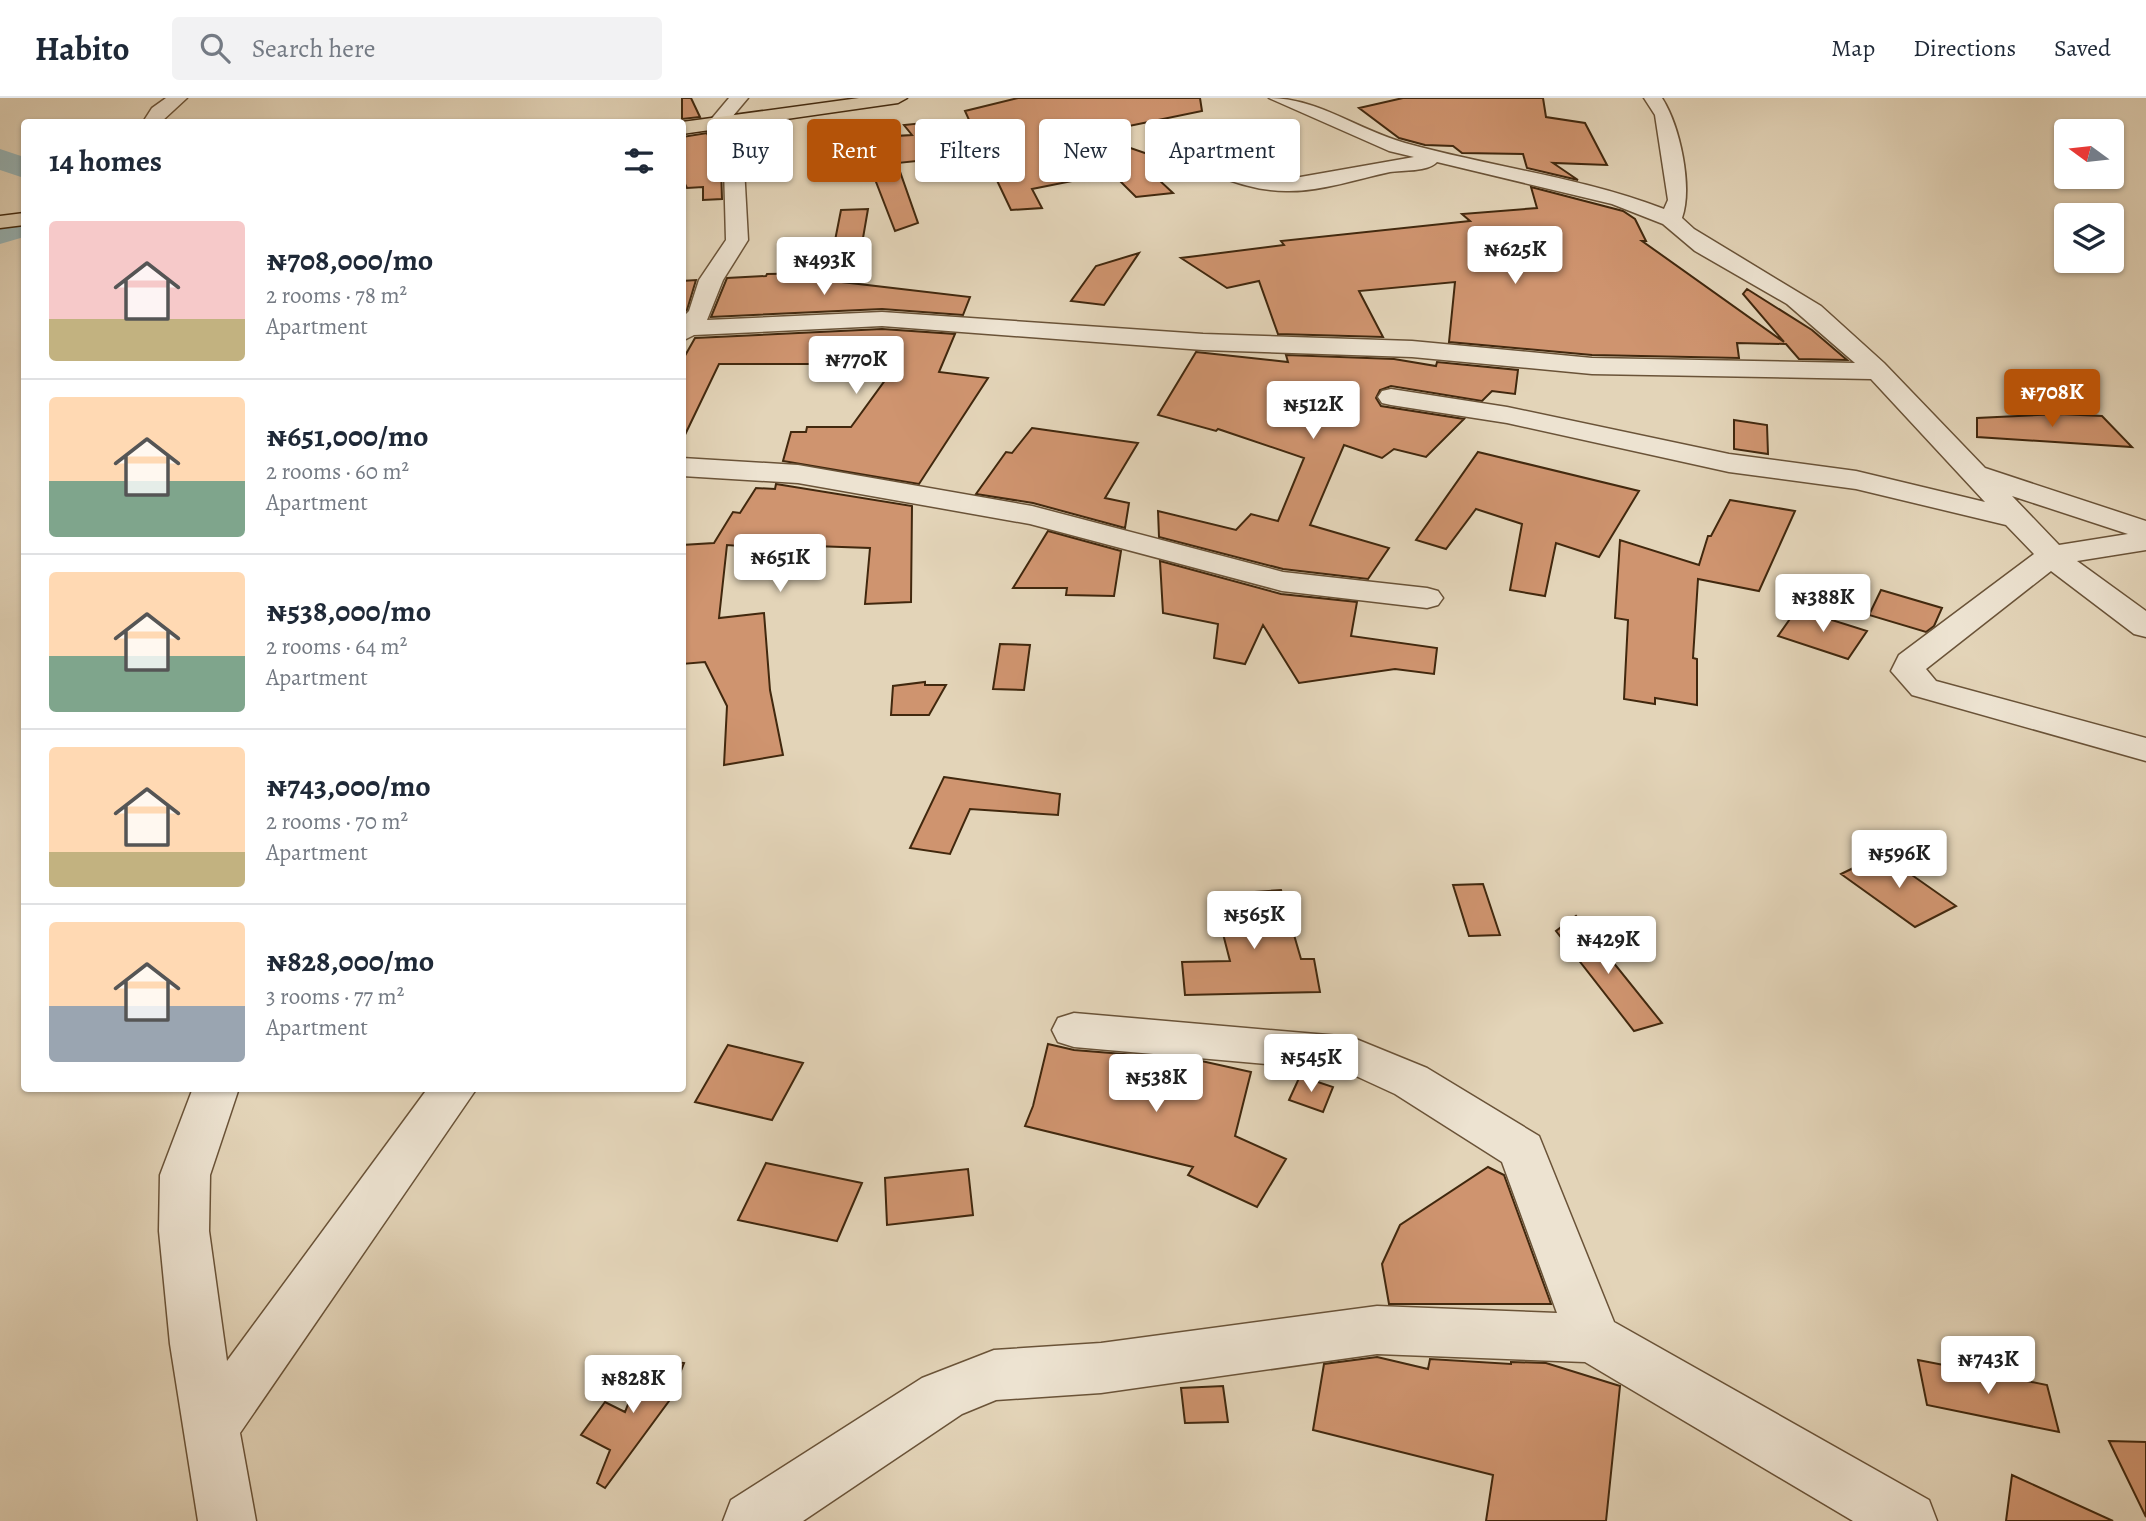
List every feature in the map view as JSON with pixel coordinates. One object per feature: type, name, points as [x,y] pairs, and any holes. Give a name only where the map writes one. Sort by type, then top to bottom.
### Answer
[{"type":"highway","points":[[747,119],[898,98]]},
{"type":"highway","points":[[686,127],[707,125]]},
{"type":"highway","points":[[0,222],[21,219]]},
{"type":"street","points":[[154,119],[178,98]]},
{"type":"street","points":[[721,119],[739,98]]},
{"type":"street","points":[[1278,98],[1396,147],[1619,199],[1671,219],[1684,233],[1710,251],[1783,290],[1812,311],[1875,371],[2052,555],[2146,627]]},
{"type":"street","points":[[1653,98],[1664,115],[1675,177],[1678,201],[1671,219]]},
{"type":"street","points":[[1270,182],[1280,185],[1300,184],[1399,164],[1457,162]]},
{"type":"street","points":[[686,330],[700,313],[711,280],[737,240],[735,182]]},
{"type":"street","points":[[686,331],[882,319],[1203,342],[1412,349],[1592,366],[1875,371]]},
{"type":"street","points":[[1391,397],[1507,415],[1729,463],[1856,480],[2018,519]]},
{"type":"street","points":[[686,467],[798,474],[1032,515],[1282,581],[1427,598]]},
{"type":"street","points":[[1975,473],[2092,515],[2146,530]]},
{"type":"street","points":[[2146,541],[2052,555],[1910,663],[1908,671],[1924,688],[2146,750]]},
{"type":"street","points":[[1074,1030],[1351,1054],[1412,1081],[1522,1150],[1593,1338]]},
{"type":"street","points":[[215,1092],[184,1175],[187,1256],[197,1344],[227,1521]]},
{"type":"street","points":[[211,1428],[451,1092]]},
{"type":"street","points":[[752,1521],[942,1396],[995,1375],[1101,1368],[1377,1331],[1593,1338],[1908,1521]]},
{"type":"building","points":[[682,98],[691,98],[700,117],[682,119]]},
{"type":"building","points":[[1018,98],[1200,98],[1202,111],[1163,119],[1145,119],[1145,123],[1131,126],[1131,119],[1039,119],[1039,182],[1067,182],[1032,189],[1042,208],[1011,210],[998,182],[1025,182],[1025,119],[969,119],[965,111]]},
{"type":"building","points":[[1403,98],[1543,98],[1546,117],[1585,123],[1607,165],[1553,163],[1578,180],[1527,168],[1523,154],[1462,153],[1453,146],[1425,145],[1399,138],[1359,108]]},
{"type":"building","points":[[915,124],[915,161],[901,163],[901,136],[912,135],[904,125]]},
{"type":"building","points":[[707,133],[707,182],[721,182],[722,199],[703,200],[703,187],[686,186],[686,136]]},
{"type":"building","points":[[1131,148],[1145,153],[1145,182],[1161,182],[1173,193],[1136,197],[1121,182],[1131,182]]},
{"type":"building","points":[[901,174],[918,223],[895,231],[876,182],[901,182]]},
{"type":"building","points":[[1531,187],[1623,211],[1635,219],[1646,241],[1642,241],[1784,342],[1743,294],[1747,289],[1812,330],[1847,360],[1799,359],[1786,344],[1737,343],[1739,358],[1592,355],[1449,342],[1455,282],[1359,291],[1383,337],[1278,334],[1259,281],[1227,288],[1181,258],[1284,245],[1281,241],[1470,221],[1462,214],[1537,208]]},
{"type":"building","points":[[868,209],[858,267],[829,271],[841,210]]},
{"type":"building","points":[[1139,253],[1104,305],[1071,301],[1096,266]]},
{"type":"building","points":[[825,273],[825,280],[970,297],[963,315],[882,309],[711,317],[727,278]]},
{"type":"building","points":[[696,280],[686,311],[686,281]]},
{"type":"building","points":[[882,329],[955,334],[939,372],[988,378],[919,484],[783,461],[791,432],[806,432],[807,427],[851,427],[891,372],[834,368],[837,364],[719,364],[686,433],[686,354],[695,338]]},
{"type":"building","points":[[1196,352],[1288,362],[1286,355],[1394,359],[1436,366],[1437,362],[1518,370],[1515,394],[1492,391],[1482,401],[1391,386],[1380,390],[1376,398],[1381,406],[1464,419],[1426,457],[1394,449],[1382,458],[1344,445],[1310,525],[1389,548],[1368,579],[1283,569],[1159,537],[1158,511],[1236,530],[1251,514],[1278,521],[1304,458],[1218,429],[1216,431],[1158,415]]},
{"type":"building","points":[[2059,414],[2102,416],[2132,447],[1977,437],[1977,418]]},
{"type":"building","points":[[1734,420],[1767,425],[1768,454],[1734,449]]},
{"type":"building","points":[[1032,428],[1138,443],[1105,498],[1129,503],[1125,528],[1033,503],[976,494],[1006,452],[1012,453]]},
{"type":"building","points":[[1478,452],[1639,491],[1599,557],[1556,543],[1545,596],[1510,590],[1522,524],[1476,509],[1446,549],[1416,540]]},
{"type":"building","points":[[776,484],[912,506],[911,602],[865,604],[870,548],[785,545],[783,549],[727,545],[719,618],[764,613],[770,690],[783,755],[724,765],[727,706],[705,662],[686,664],[686,545],[714,543],[733,512],[740,513],[756,488],[775,489]]},
{"type":"building","points":[[1730,500],[1795,511],[1759,591],[1698,579],[1693,658],[1697,659],[1697,705],[1655,698],[1655,704],[1624,699],[1628,620],[1615,618],[1620,540],[1699,565],[1708,536],[1711,536]]},
{"type":"building","points":[[1048,531],[1121,551],[1114,596],[1066,595],[1067,588],[1013,588]]},
{"type":"building","points":[[1160,561],[1281,594],[1357,602],[1351,636],[1437,648],[1434,674],[1395,669],[1299,683],[1263,625],[1245,664],[1214,658],[1218,624],[1163,613]]},
{"type":"building","points":[[1881,590],[1942,608],[1934,626],[1926,632],[1869,615]]},
{"type":"building","points":[[1797,609],[1867,631],[1848,659],[1778,636]]},
{"type":"building","points":[[1000,644],[1030,645],[1024,690],[993,689]]},
{"type":"building","points":[[925,682],[925,685],[946,685],[929,715],[891,715],[893,686]]},
{"type":"building","points":[[944,777],[1060,794],[1058,815],[970,809],[950,854],[910,848]]},
{"type":"building","points":[[1882,854],[1956,906],[1915,927],[1841,874]]},
{"type":"building","points":[[1483,884],[1500,935],[1469,936],[1453,885]]},
{"type":"building","points":[[1281,890],[1301,959],[1314,959],[1320,992],[1185,995],[1182,962],[1230,961],[1213,895]]},
{"type":"building","points":[[1576,916],[1662,1023],[1634,1031],[1556,931]]},
{"type":"building","points":[[1048,1044],[1074,1050],[1197,1060],[1251,1072],[1235,1136],[1286,1159],[1257,1207],[1188,1175],[1193,1167],[1025,1126],[1033,1106]]},
{"type":"building","points":[[728,1045],[803,1063],[772,1120],[695,1102]]},
{"type":"building","points":[[1300,1076],[1333,1087],[1323,1112],[1289,1100]]},
{"type":"building","points":[[766,1163],[862,1183],[837,1241],[738,1220]]},
{"type":"building","points":[[1488,1167],[1504,1175],[1551,1304],[1389,1304],[1382,1264],[1400,1225]]},
{"type":"building","points":[[968,1169],[973,1215],[887,1225],[885,1178]]},
{"type":"building","points":[[1377,1357],[1428,1369],[1430,1359],[1511,1364],[1546,1363],[1620,1386],[1606,1521],[1486,1521],[1493,1475],[1313,1430],[1324,1364]]},
{"type":"building","points":[[646,1358],[684,1363],[669,1401],[605,1488],[597,1483],[610,1450],[581,1435],[605,1402],[625,1412]]},
{"type":"building","points":[[1918,1360],[2047,1385],[2059,1432],[1927,1405]]},
{"type":"building","points":[[1223,1386],[1228,1422],[1185,1423],[1181,1388]]},
{"type":"building","points":[[2109,1441],[2146,1442],[2146,1517]]},
{"type":"building","points":[[2012,1475],[2113,1521],[2006,1521]]},
{"type":"waterway","points":[[0,159],[21,167]]},
{"type":"waterway","points":[[0,233],[21,227]]}]
